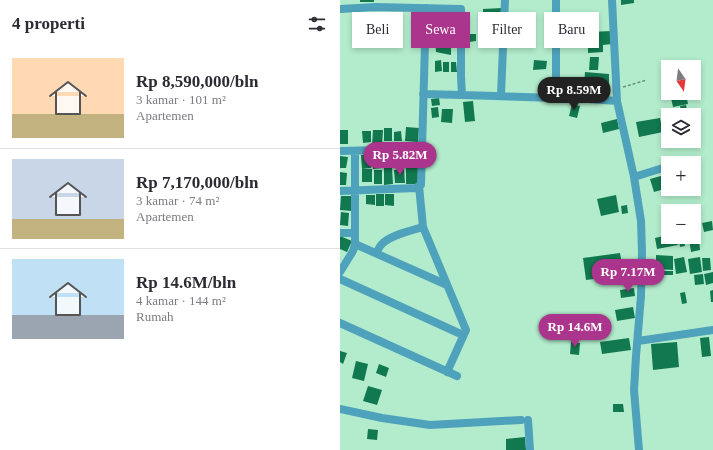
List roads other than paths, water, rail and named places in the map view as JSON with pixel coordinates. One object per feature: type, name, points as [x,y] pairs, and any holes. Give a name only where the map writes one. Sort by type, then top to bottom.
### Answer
[{"type":"street","points":[[462,0],[462,94]]},
{"type":"street","points":[[501,95],[505,0]]},
{"type":"street","points":[[556,0],[556,98]]},
{"type":"street","points":[[612,0],[617,101],[634,177],[641,221],[641,296],[634,390],[638,450]]},
{"type":"street","points":[[340,9],[375,4],[414,4],[426,8],[461,9]]},
{"type":"street","points":[[426,8],[420,186],[423,227],[466,330],[447,372]]},
{"type":"street","points":[[423,94],[501,95],[617,101]]},
{"type":"street","points":[[340,151],[421,148]]},
{"type":"street","points":[[340,272],[353,251],[355,244],[355,151]]},
{"type":"street","points":[[634,177],[661,169]]},
{"type":"street","points":[[340,191],[416,188],[420,186]]},
{"type":"street","points":[[376,253],[382,244],[388,240],[405,232],[423,227]]},
{"type":"street","points":[[340,233],[355,233]]},
{"type":"street","points":[[355,244],[447,285]]},
{"type":"street","points":[[340,279],[463,335]]},
{"type":"street","points":[[340,323],[457,376]]},
{"type":"street","points":[[638,341],[713,330]]},
{"type":"street","points":[[340,409],[382,418],[430,425],[524,420],[530,450]]}]
